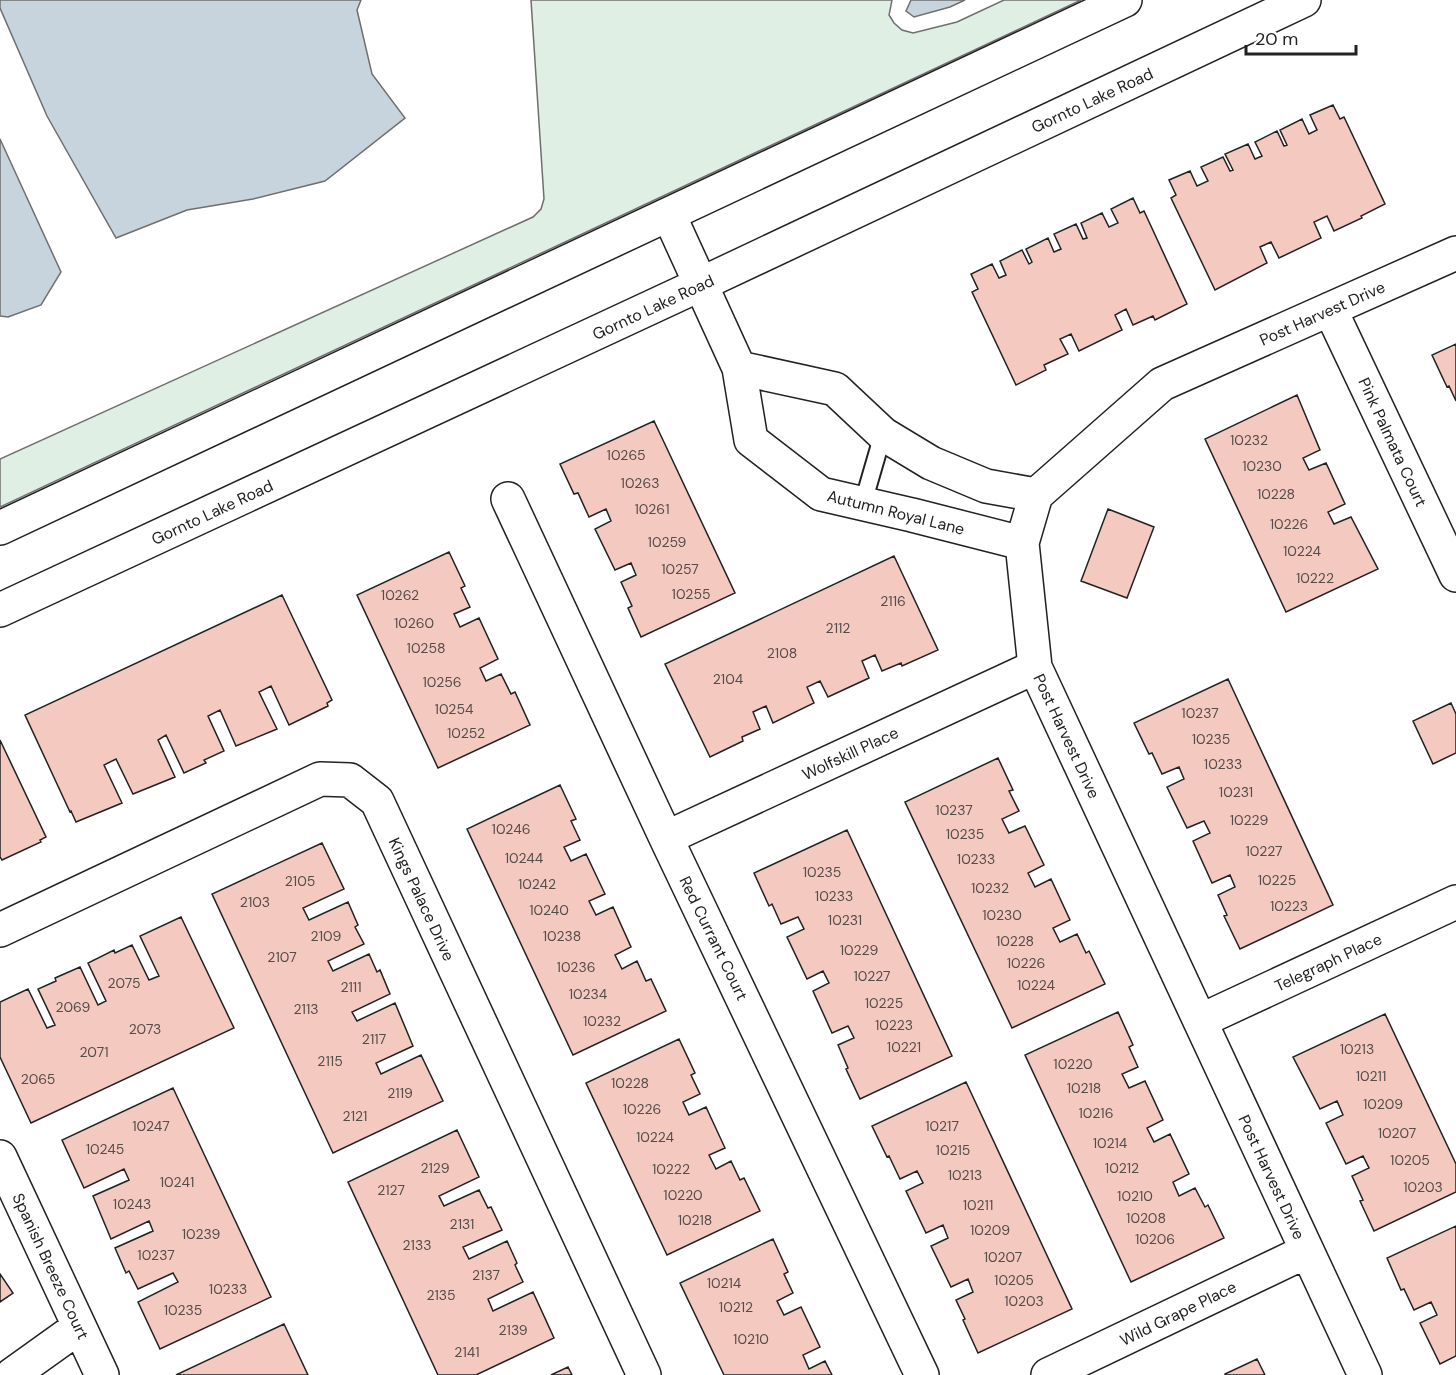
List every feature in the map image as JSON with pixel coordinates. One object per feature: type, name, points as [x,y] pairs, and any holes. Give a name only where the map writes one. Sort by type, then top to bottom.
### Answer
[{"type":"street","points":[[0,528],[1125,0]]},
{"type":"street","name":"Gornto Lake Road","points":[[0,610],[1304,0]]},
{"type":"street","name":"Autumn Royal Lane","points":[[669,214],[739,368],[751,440],[821,494],[1022,543]]},
{"type":"street","name":"Post Harvest Drive","points":[[1365,1375],[1035,667],[1022,543],[1036,495],[1162,384],[1456,253]]},
{"type":"street","name":"Pink Palmata Court","points":[[1330,309],[1456,574]]},
{"type":"street","points":[[739,368],[835,389],[883,434],[931,463],[986,486],[1036,495]]},
{"type":"street","name":"Red Currant Court","points":[[508,499],[666,838],[922,1375]]},
{"type":"street","name":"Wolfskill Place","points":[[666,838],[1035,667]]},
{"type":"street","name":"Kings Palace Drive","points":[[0,930],[320,779],[350,780],[377,801],[644,1375]]},
{"type":"street","name":"Telegraph Place","points":[[1200,1021],[1456,902]]},
{"type":"street","name":"Spanish Breeze Court","points":[[0,1157],[102,1375]]},
{"type":"street","name":"Wild Grape Place","points":[[1048,1375],[1307,1251]]},
{"type":"street","points":[[12,1375],[79,1327]]},
{"type":"lane","points":[[862,503],[883,434]]},
{"type":"green space","points":[[531,0],[892,0],[889,15],[894,23],[902,30],[913,33],[957,22],[1004,0],[1081,0],[0,507],[0,459],[533,217],[541,209],[544,199]]},
{"type":"shaded area","points":[[0,0],[361,0],[357,10],[372,74],[405,118],[325,181],[253,199],[187,210],[116,238],[47,116],[0,8]]},
{"type":"shaded area","points":[[911,0],[965,0],[950,7],[914,17],[906,11]]},
{"type":"shaded area","points":[[0,139],[61,272],[41,305],[8,317],[0,316]]},
{"type":"building","points":[[1333,105],[1340,119],[1344,117],[1385,204],[1334,231],[1327,216],[1314,222],[1321,238],[1279,258],[1271,242],[1260,247],[1267,263],[1215,290],[1171,198],[1176,195],[1169,180],[1190,171],[1197,186],[1208,181],[1201,167],[1223,157],[1230,171],[1233,170],[1225,154],[1248,144],[1255,159],[1262,156],[1255,142],[1277,131],[1284,146],[1287,145],[1280,130],[1302,119],[1309,134],[1317,130],[1310,115]]},
{"type":"building","points":[[1133,198],[1140,213],[1144,211],[1187,304],[1155,320],[1153,316],[1133,325],[1126,309],[1115,315],[1122,330],[1079,351],[1071,334],[1060,339],[1068,354],[1044,365],[1046,370],[1016,385],[972,292],[978,289],[971,274],[992,264],[999,278],[1006,275],[1000,261],[1022,250],[1029,264],[1032,262],[1026,249],[1048,238],[1054,252],[1061,249],[1054,234],[1076,224],[1083,239],[1087,238],[1081,223],[1102,213],[1109,227],[1118,223],[1111,209]]},
{"type":"building","points":[[1456,344],[1456,401],[1432,355]]},
{"type":"building","points":[[1297,395],[1320,450],[1303,458],[1309,470],[1326,463],[1345,504],[1328,512],[1334,524],[1351,517],[1378,569],[1286,612],[1205,439]]},
{"type":"building","points":[[654,421],[735,593],[641,637],[628,608],[632,606],[621,582],[636,575],[631,563],[615,570],[595,529],[611,521],[606,509],[589,517],[578,493],[574,494],[560,464]]},
{"type":"building","points":[[1108,509],[1154,527],[1127,598],[1081,581]]},
{"type":"building","points":[[449,552],[465,586],[461,588],[470,607],[454,614],[460,627],[479,618],[498,659],[480,668],[486,681],[501,674],[511,694],[515,692],[530,725],[438,768],[357,595]]},
{"type":"building","points":[[894,556],[938,650],[902,666],[901,663],[882,671],[875,655],[862,661],[869,678],[828,697],[820,681],[807,687],[814,703],[773,723],[766,706],[753,712],[760,729],[742,737],[743,741],[710,757],[665,664]]},
{"type":"building","points":[[282,595],[332,700],[327,703],[328,706],[289,725],[271,686],[259,692],[277,729],[236,746],[220,710],[208,716],[224,751],[204,760],[206,763],[184,773],[166,735],[158,740],[175,777],[133,794],[116,759],[104,765],[122,803],[76,822],[25,715]]},
{"type":"building","points":[[1228,679],[1333,905],[1240,949],[1224,916],[1227,915],[1218,895],[1235,887],[1230,875],[1212,883],[1193,841],[1210,833],[1204,821],[1187,828],[1167,787],[1184,779],[1179,767],[1162,774],[1134,723]]},
{"type":"building","points":[[1451,703],[1456,714],[1456,753],[1433,764],[1413,721]]},
{"type":"building","points":[[0,740],[46,837],[40,840],[41,842],[2,860],[0,857]]},
{"type":"building","points":[[998,758],[1013,790],[1009,791],[1019,811],[1002,819],[1009,833],[1025,826],[1044,865],[1028,873],[1035,887],[1051,879],[1070,920],[1053,928],[1060,942],[1077,934],[1086,953],[1089,951],[1105,984],[1012,1028],[905,802]]},
{"type":"building","points":[[560,785],[576,819],[571,821],[580,840],[564,847],[571,861],[586,854],[605,894],[589,901],[596,915],[613,907],[631,947],[615,955],[622,969],[637,961],[646,981],[651,979],[666,1011],[573,1055],[467,829]]},
{"type":"building","points":[[847,830],[952,1056],[860,1099],[838,1045],[854,1038],[848,1026],[832,1033],[813,991],[829,983],[823,971],[807,979],[787,937],[804,929],[798,917],[781,924],[772,904],[769,906],[754,873]]},
{"type":"building","points":[[322,843],[344,889],[303,908],[309,920],[348,902],[358,925],[355,927],[364,944],[328,961],[333,971],[369,954],[377,972],[380,970],[390,994],[352,1012],[357,1021],[395,1003],[413,1046],[376,1063],[381,1074],[421,1055],[443,1101],[333,1153],[212,894]]},
{"type":"building","points":[[181,917],[234,1028],[31,1123],[0,1057],[0,1002],[28,989],[47,1028],[55,1025],[38,989],[56,981],[55,978],[80,967],[98,1005],[106,1001],[88,963],[114,950],[115,953],[132,945],[149,980],[159,976],[140,936]]},
{"type":"building","points":[[1118,1012],[1133,1045],[1129,1047],[1138,1067],[1122,1074],[1129,1088],[1145,1081],[1163,1120],[1147,1128],[1154,1142],[1170,1134],[1189,1174],[1173,1182],[1179,1196],[1195,1188],[1205,1207],[1208,1205],[1224,1238],[1131,1282],[1025,1055]]},
{"type":"building","points":[[1385,1014],[1456,1164],[1456,1192],[1374,1231],[1360,1201],[1363,1200],[1352,1176],[1369,1168],[1363,1156],[1346,1164],[1326,1123],[1343,1115],[1337,1101],[1320,1109],[1293,1057]]},
{"type":"building","points":[[679,1039],[695,1073],[691,1075],[700,1094],[683,1102],[689,1115],[706,1107],[725,1148],[709,1155],[716,1169],[731,1161],[740,1180],[744,1178],[760,1211],[667,1255],[586,1083]]},
{"type":"building","points":[[966,1082],[1072,1309],[978,1353],[956,1300],[973,1292],[968,1279],[951,1287],[931,1246],[948,1238],[943,1225],[926,1233],[906,1191],[923,1183],[917,1171],[900,1179],[872,1126]]},
{"type":"building","points":[[173,1088],[271,1297],[160,1349],[138,1302],[178,1282],[173,1273],[138,1289],[129,1271],[126,1273],[115,1248],[153,1231],[149,1221],[111,1239],[93,1196],[129,1180],[124,1169],[84,1188],[62,1140]]},
{"type":"building","points":[[457,1130],[479,1177],[439,1196],[444,1206],[479,1190],[488,1208],[491,1207],[502,1230],[463,1247],[469,1259],[507,1241],[523,1282],[488,1299],[493,1311],[533,1292],[554,1338],[476,1375],[438,1375],[348,1182]]},
{"type":"building","points":[[1456,1226],[1456,1356],[1440,1364],[1420,1323],[1437,1315],[1431,1302],[1414,1310],[1404,1289],[1401,1290],[1387,1258]]},
{"type":"building","points":[[773,1239],[788,1272],[784,1274],[793,1293],[777,1301],[784,1315],[801,1307],[820,1347],[803,1355],[809,1369],[825,1361],[832,1375],[724,1375],[680,1283]]},
{"type":"building","points":[[0,1274],[13,1293],[0,1302]]},
{"type":"building","points":[[284,1324],[308,1375],[176,1375]]},
{"type":"building","points":[[1257,1359],[1265,1375],[1225,1375],[1225,1374]]},
{"type":"building","points":[[568,1367],[572,1375],[551,1375]]}]
